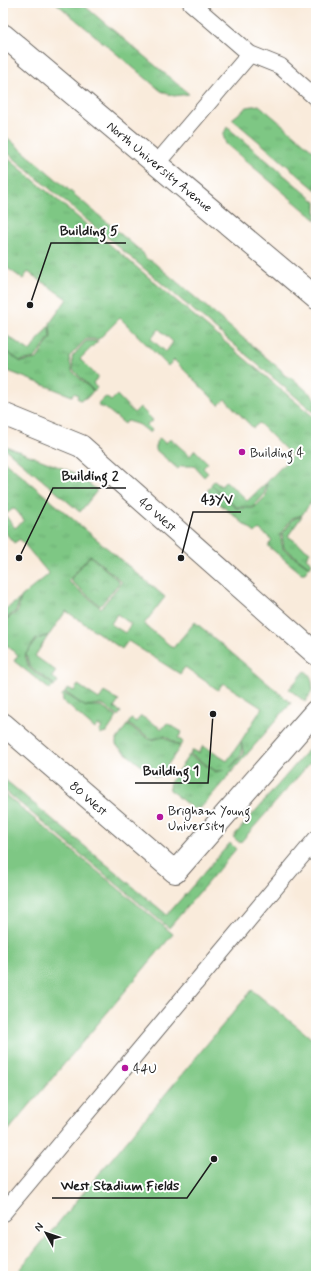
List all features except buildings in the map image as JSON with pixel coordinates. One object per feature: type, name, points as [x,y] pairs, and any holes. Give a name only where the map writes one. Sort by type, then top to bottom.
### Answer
[{"type":"main road","name":"North University Avenue","points":[[3,35],[316,298]]},
{"type":"main road","name":"40 West","points":[[3,414],[81,446],[316,654]]},
{"type":"main road","name":"80 West","points":[[3,724],[175,872],[316,711]]},
{"type":"lane","points":[[191,3],[250,54],[280,66],[316,98]]},
{"type":"lane","points":[[157,163],[250,54]]},
{"type":"lane","points":[[3,1213],[316,839]]},
{"type":"green space","points":[[56,3],[81,3],[189,94],[174,96],[161,91]]},
{"type":"green space","points":[[259,105],[316,153],[316,190],[232,119],[247,107]]},
{"type":"green space","points":[[227,127],[316,202],[316,220],[226,144],[223,135]]},
{"type":"green space","points":[[3,134],[143,253],[146,258],[152,261],[281,370],[285,376],[292,378],[316,399],[316,414],[3,149]]},
{"type":"green space","points":[[3,154],[316,419],[316,495],[302,515],[292,518],[280,535],[283,549],[309,567],[305,573],[301,573],[268,546],[272,540],[259,529],[255,533],[209,495],[208,490],[211,485],[236,508],[254,508],[266,496],[267,482],[292,456],[259,423],[253,428],[225,399],[219,405],[174,360],[168,366],[120,318],[99,339],[86,339],[69,357],[72,371],[93,391],[88,397],[80,400],[77,398],[78,395],[74,393],[72,396],[3,369],[3,350],[21,362],[37,359],[51,337],[50,323],[67,299],[28,272],[23,279],[3,265]],"holes":[[[159,329],[173,342],[166,352],[151,339]]]},
{"type":"green space","points":[[49,325],[50,337],[35,358],[20,361],[3,349],[3,339],[6,335],[30,351]]},
{"type":"green space","points":[[86,341],[98,341],[80,359],[98,377],[93,383],[97,388],[94,391],[73,370],[72,357]]},
{"type":"green space","points":[[117,395],[134,413],[140,407],[153,420],[147,425],[152,430],[150,433],[140,425],[127,421],[125,424],[105,408],[98,406],[99,402],[106,397],[111,401]]},
{"type":"green space","points":[[160,438],[165,443],[171,439],[190,456],[195,450],[208,463],[203,468],[208,473],[204,477],[194,466],[181,466],[178,469],[156,450],[156,442]]},
{"type":"green space","points":[[3,445],[72,472],[96,489],[96,492],[80,512],[3,447]]},
{"type":"green space","points":[[3,460],[165,597],[144,624],[173,648],[195,622],[291,703],[199,810],[196,807],[194,810],[170,790],[169,784],[189,755],[216,772],[224,770],[216,771],[190,754],[193,750],[199,753],[203,746],[227,761],[262,708],[223,683],[218,690],[185,667],[180,674],[128,641],[122,649],[66,611],[49,635],[36,639],[25,655],[29,668],[55,686],[49,689],[14,661],[18,655],[5,644],[3,646],[3,622],[18,611],[21,597],[49,574],[20,539],[14,543],[3,530]],"holes":[[[14,508],[24,520],[15,528],[5,515]],[[90,555],[122,582],[101,608],[68,581]],[[117,614],[131,624],[125,633],[111,624]],[[241,741],[244,754],[230,768],[242,754]]]},
{"type":"green space","points":[[214,481],[221,486],[226,481],[247,501],[266,483],[264,495],[253,507],[236,507],[211,484]]},
{"type":"green space","points":[[302,516],[288,536],[310,552],[306,558],[312,563],[310,567],[284,548],[282,535],[293,519]]},
{"type":"green space","points":[[90,556],[120,582],[100,606],[70,580]]},
{"type":"green space","points":[[20,599],[16,611],[3,621],[3,611]]},
{"type":"green space","points":[[48,636],[35,656],[56,671],[52,677],[58,681],[55,685],[30,667],[26,654],[37,639]]},
{"type":"green space","points":[[305,671],[311,677],[312,687],[311,693],[305,702],[289,689]]},
{"type":"green space","points":[[78,685],[99,699],[104,692],[119,701],[114,708],[121,712],[118,716],[101,704],[86,706],[100,706],[117,717],[106,733],[102,734],[99,732],[102,728],[98,725],[95,729],[63,701],[62,695],[64,693],[86,707],[65,692],[68,688],[74,691]]},
{"type":"green space","points":[[141,716],[162,729],[167,723],[182,732],[178,738],[183,742],[180,746],[165,736],[152,739],[128,724],[131,719],[136,722]]},
{"type":"green space","points":[[127,725],[151,740],[164,737],[180,747],[160,776],[155,777],[116,745],[116,741]]},
{"type":"green space","points":[[316,741],[316,756],[240,843],[233,837]]},
{"type":"green space","points":[[3,778],[167,915],[230,843],[236,849],[169,928],[3,789]]},
{"type":"green space","points":[[3,793],[173,934],[3,1137]]},
{"type":"green space","points":[[252,990],[316,1042],[316,1276],[14,1276]]},
{"type":"place","name":"Building 5","points":[[30,305]]},
{"type":"place","name":"Building 4","points":[[242,452]]},
{"type":"place","name":"Building 2","points":[[19,558]]},
{"type":"place","name":"43YV","points":[[181,558]]},
{"type":"place","name":"Building 1","points":[[213,714]]},
{"type":"place","name":"Brigham Young University","points":[[160,817]]},
{"type":"place","name":"44U","points":[[125,1068]]},
{"type":"place","name":"West Stadium Fields","points":[[214,1159]]}]
